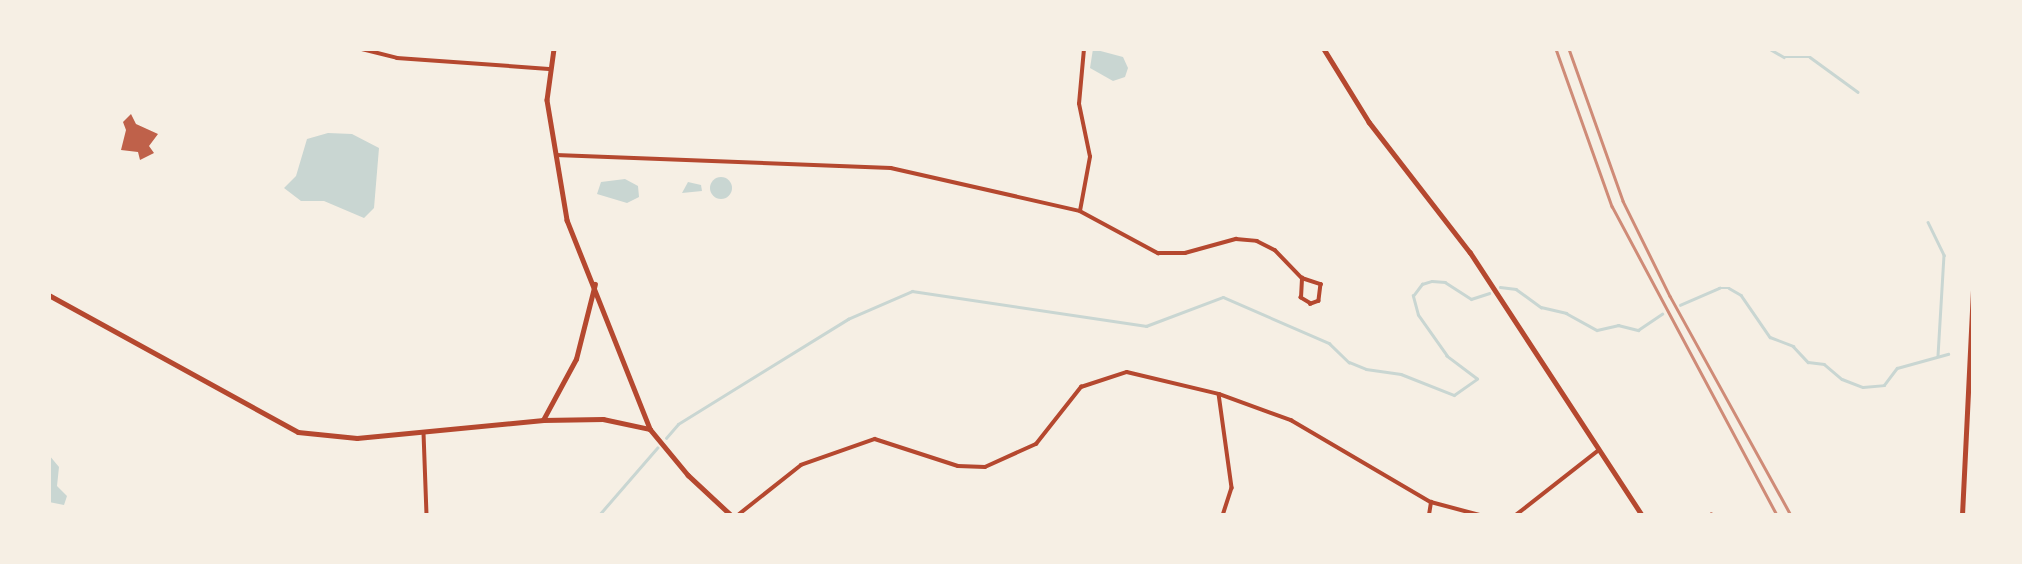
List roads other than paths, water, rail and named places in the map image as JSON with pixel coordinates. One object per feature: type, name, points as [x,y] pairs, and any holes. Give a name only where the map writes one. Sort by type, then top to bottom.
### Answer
[{"type":"main road","points":[[554,49],[549,69],[547,100],[567,220],[595,283],[650,429],[688,475],[731,515]]},
{"type":"main road","points":[[1324,49],[1370,122],[1470,252],[1642,515]]},
{"type":"main road","points":[[543,420],[576,359],[595,283]]},
{"type":"main road","points":[[1962,515],[1973,288]]},
{"type":"main road","points":[[49,295],[298,432],[357,438],[543,420],[603,419],[650,429]]},
{"type":"street","points":[[362,49],[397,58],[549,69]]},
{"type":"street","points":[[1080,211],[1090,158],[1079,104],[1084,49]]},
{"type":"street","points":[[556,155],[850,163],[1080,211],[1157,253],[1185,253],[1246,239],[1275,250],[1302,278],[1321,284],[1319,300],[1311,304],[1301,298],[1302,278]]},
{"type":"street","points":[[738,515],[801,465],[875,439],[958,466],[985,467],[1036,444],[1081,387],[1127,372],[1219,394],[1291,420],[1431,502],[1480,515]]},
{"type":"street","points":[[1219,394],[1232,488],[1223,515]]},
{"type":"street","points":[[424,433],[427,515]]},
{"type":"street","points":[[1516,515],[1599,450]]},
{"type":"street","points":[[1429,515],[1431,502]]},
{"type":"waterway","points":[[1770,49],[1784,57],[1810,57],[1858,92]]},
{"type":"waterway","points":[[1928,222],[1944,255],[1938,356]]},
{"type":"waterway","points":[[666,438],[678,424],[848,319],[912,291],[1146,326],[1223,297],[1329,343],[1349,362],[1366,369],[1401,374],[1454,395],[1477,379],[1447,356],[1418,315],[1413,296],[1422,284],[1432,281],[1445,282],[1471,299],[1489,293]]},
{"type":"waterway","points":[[1500,287],[1516,289],[1541,307],[1566,313],[1597,330],[1618,325],[1638,330],[1662,314]]},
{"type":"waterway","points":[[1680,305],[1719,288],[1729,288],[1741,295],[1770,337],[1793,346],[1808,362],[1824,364],[1842,379],[1863,387],[1884,385],[1897,368],[1948,354]]},
{"type":"waterway","points":[[599,515],[657,448]]},
{"type":"railway","points":[[1556,49],[1612,206],[1777,515]]},
{"type":"railway","points":[[1569,49],[1623,201],[1670,296],[1791,515]]}]
